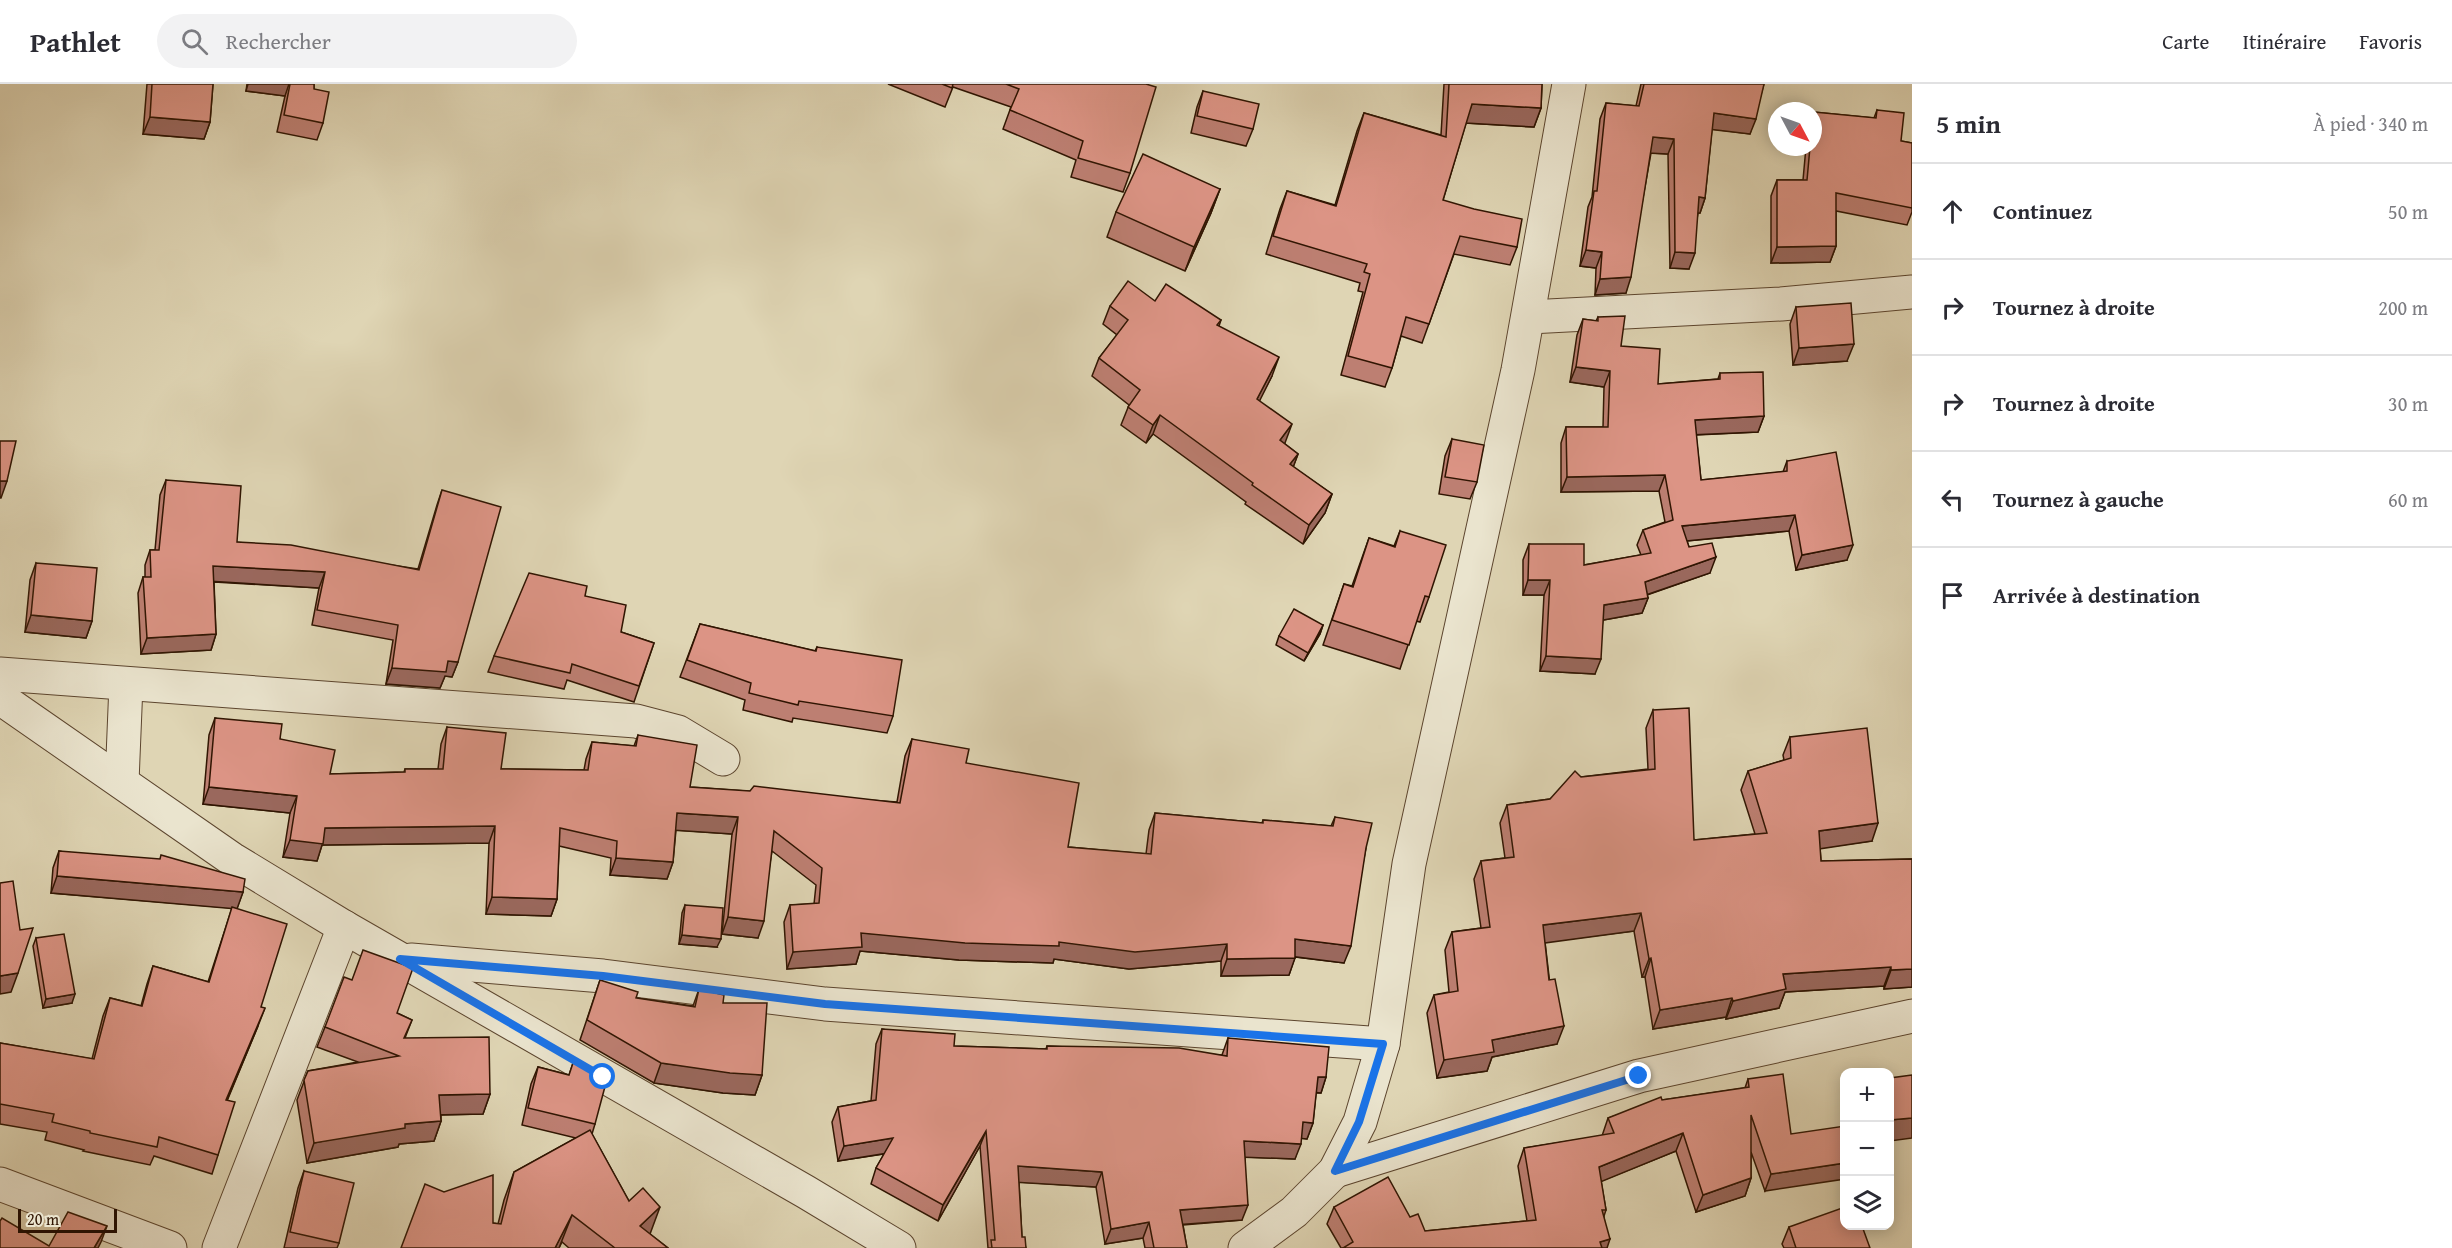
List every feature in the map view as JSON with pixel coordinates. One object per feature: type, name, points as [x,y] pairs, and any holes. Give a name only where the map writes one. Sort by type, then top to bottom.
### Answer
[{"type":"street","points":[[1245,1248],[1294,1212],[1335,1171],[1359,1122],[1383,1044],[1409,864],[1529,317],[1569,84]]},
{"type":"street","points":[[1529,317],[1781,304],[1912,292]]},
{"type":"street","points":[[0,674],[636,721],[678,732],[723,759]]},
{"type":"street","points":[[122,782],[126,684]]},
{"type":"street","points":[[0,698],[232,859],[344,927],[806,1192],[899,1248]]},
{"type":"street","points":[[219,1248],[344,927]]},
{"type":"street","points":[[400,959],[603,976],[825,1004],[1383,1044]]},
{"type":"street","points":[[1335,1171],[1639,1076],[1912,1016]]},
{"type":"street","points":[[0,1184],[170,1248]]},
{"type":"building","points":[[152,84],[213,84],[210,122],[150,117]]},
{"type":"building","points":[[290,84],[314,84],[314,89],[329,92],[323,123],[284,115]]},
{"type":"building","points":[[1006,84],[1146,84],[1156,87],[1130,173],[1078,158],[1083,141],[1010,110],[1019,89]]},
{"type":"building","points":[[1449,84],[1542,84],[1541,108],[1472,104],[1443,200],[1522,219],[1517,247],[1460,236],[1429,324],[1406,317],[1392,368],[1348,356],[1370,274],[1364,272],[1367,264],[1273,236],[1287,191],[1336,206],[1364,113],[1446,137]]},
{"type":"building","points":[[1644,84],[1764,84],[1756,119],[1714,113],[1705,198],[1699,197],[1695,253],[1675,252],[1674,139],[1653,137],[1631,277],[1600,279],[1602,252],[1586,250],[1594,191],[1597,191],[1606,103],[1639,106]]},
{"type":"building","points":[[1203,91],[1259,104],[1253,129],[1197,116]]},
{"type":"building","points":[[1877,110],[1904,113],[1901,141],[1912,143],[1912,208],[1836,193],[1836,246],[1777,247],[1777,180],[1807,180],[1809,156],[1822,156],[1822,113],[1876,118]]},
{"type":"building","points":[[1143,154],[1220,189],[1194,247],[1116,212]]},
{"type":"building","points":[[1128,281],[1155,301],[1166,284],[1221,320],[1217,325],[1279,357],[1257,399],[1292,424],[1280,440],[1298,454],[1290,464],[1332,494],[1309,525],[1160,415],[1153,425],[1128,407],[1140,390],[1099,358],[1128,320],[1110,306]]},
{"type":"building","points":[[1851,303],[1854,344],[1799,348],[1796,307]]},
{"type":"building","points":[[1625,316],[1621,346],[1660,349],[1658,384],[1720,379],[1720,373],[1763,372],[1764,416],[1695,420],[1701,480],[1787,471],[1787,461],[1836,452],[1853,545],[1802,555],[1795,515],[1682,526],[1689,547],[1712,543],[1716,557],[1645,582],[1648,598],[1604,605],[1601,659],[1546,656],[1550,580],[1528,580],[1529,544],[1584,544],[1584,565],[1651,553],[1643,530],[1673,520],[1665,475],[1567,477],[1566,427],[1608,427],[1610,371],[1576,367],[1583,319],[1598,321],[1598,317]]},
{"type":"building","points":[[1452,439],[1484,445],[1477,482],[1445,477]]},
{"type":"building","points":[[0,441],[16,441],[7,481],[0,481]]},
{"type":"building","points":[[166,480],[241,486],[237,542],[291,545],[419,570],[442,490],[501,507],[458,662],[448,661],[446,672],[392,668],[398,625],[317,610],[325,572],[213,566],[216,634],[147,638],[143,577],[151,577],[150,550],[159,550]]},
{"type":"building","points":[[1400,531],[1446,545],[1429,597],[1425,596],[1409,645],[1332,620],[1344,584],[1353,587],[1369,538],[1395,547]]},
{"type":"building","points":[[36,563],[97,568],[92,621],[31,615]]},
{"type":"building","points":[[529,573],[587,586],[585,596],[626,605],[621,632],[654,643],[639,686],[572,664],[570,673],[494,656]]},
{"type":"building","points":[[1294,609],[1323,625],[1308,653],[1279,636]]},
{"type":"building","points":[[700,624],[816,651],[817,647],[902,660],[893,716],[799,701],[798,705],[749,693],[751,683],[687,660]]},
{"type":"building","points":[[1689,708],[1694,840],[1767,833],[1748,771],[1791,758],[1790,737],[1867,728],[1878,823],[1819,831],[1821,861],[1912,859],[1912,969],[1891,970],[1891,967],[1783,974],[1786,989],[1733,1001],[1732,998],[1660,1010],[1641,913],[1543,925],[1549,980],[1555,979],[1564,1026],[1492,1040],[1494,1052],[1444,1060],[1434,995],[1458,991],[1452,932],[1490,927],[1481,861],[1514,857],[1507,805],[1550,799],[1575,771],[1581,777],[1655,769],[1653,710]]},
{"type":"building","points":[[215,718],[282,724],[280,739],[335,750],[330,774],[443,769],[447,727],[506,733],[501,769],[588,770],[592,742],[636,746],[638,735],[697,745],[690,787],[750,791],[754,786],[900,803],[912,739],[969,749],[966,763],[1079,783],[1068,847],[1151,854],[1155,813],[1263,823],[1263,820],[1333,826],[1335,817],[1372,823],[1351,946],[1295,939],[1295,958],[1227,959],[1227,944],[1135,952],[1059,942],[1059,946],[965,943],[861,933],[862,947],[793,952],[790,905],[819,903],[822,868],[774,831],[764,921],[728,917],[738,817],[677,813],[673,862],[616,858],[617,841],[560,828],[557,899],[492,897],[495,826],[325,828],[323,844],[290,840],[297,796],[209,787]]},
{"type":"building","points":[[59,851],[160,859],[161,855],[245,879],[243,892],[57,876]]},
{"type":"building","points":[[13,881],[20,930],[33,928],[18,973],[0,976],[0,883]]},
{"type":"building","points":[[685,905],[723,908],[721,939],[682,935]]},
{"type":"building","points":[[232,907],[287,924],[261,1007],[265,1008],[226,1100],[235,1102],[218,1155],[159,1137],[157,1147],[90,1133],[90,1131],[52,1122],[54,1114],[0,1104],[0,1043],[94,1059],[110,998],[142,1006],[153,966],[209,982]]},
{"type":"building","points":[[64,934],[75,994],[46,999],[36,938]]},
{"type":"building","points":[[363,950],[413,968],[397,1013],[412,1020],[404,1038],[489,1037],[490,1094],[439,1095],[441,1121],[405,1124],[405,1128],[314,1143],[304,1080],[308,1071],[399,1056],[325,1027],[344,977],[352,980]]},
{"type":"building","points":[[600,980],[638,992],[636,998],[695,1007],[699,989],[724,995],[723,1003],[767,1003],[762,1075],[661,1063],[587,1020]]},
{"type":"building","points":[[882,1029],[955,1034],[954,1046],[1047,1049],[1047,1046],[1179,1048],[1227,1056],[1228,1038],[1329,1047],[1326,1077],[1318,1077],[1313,1123],[1303,1122],[1301,1144],[1244,1141],[1248,1205],[1180,1210],[1187,1248],[1154,1248],[1149,1222],[1111,1229],[1102,1172],[1018,1166],[1022,1237],[1025,1237],[1026,1248],[992,1248],[991,1240],[995,1240],[986,1131],[943,1205],[876,1168],[893,1138],[844,1146],[838,1107],[876,1100]]},
{"type":"building","points":[[574,1060],[607,1079],[595,1124],[528,1108],[538,1067],[569,1075]]},
{"type":"building","points":[[1783,1074],[1791,1134],[1840,1127],[1840,1164],[1771,1174],[1751,1115],[1751,1178],[1703,1195],[1683,1133],[1599,1167],[1606,1210],[1602,1210],[1610,1239],[1600,1242],[1602,1248],[1343,1248],[1353,1242],[1334,1207],[1388,1177],[1410,1217],[1418,1214],[1425,1231],[1536,1220],[1524,1148],[1614,1133],[1608,1118],[1661,1097],[1662,1100],[1749,1087],[1748,1079]]},
{"type":"building","points":[[1912,1075],[1912,1118],[1894,1120],[1894,1077]]},
{"type":"building","points":[[590,1130],[629,1201],[643,1188],[660,1207],[640,1226],[668,1248],[615,1248],[572,1215],[555,1248],[401,1248],[425,1184],[444,1192],[493,1175],[493,1223],[501,1224],[514,1172]]},
{"type":"building","points":[[304,1171],[354,1183],[339,1243],[290,1232]]},
{"type":"building","points":[[1840,1209],[1840,1230],[1863,1230],[1870,1248],[1796,1248],[1789,1227]]},
{"type":"building","points":[[68,1212],[107,1226],[94,1248],[0,1248],[2,1218],[49,1246]]},
{"type":"route","points":[[603,1077],[400,959],[603,976],[825,1004],[1383,1044],[1359,1122],[1335,1171],[1639,1076]]}]
